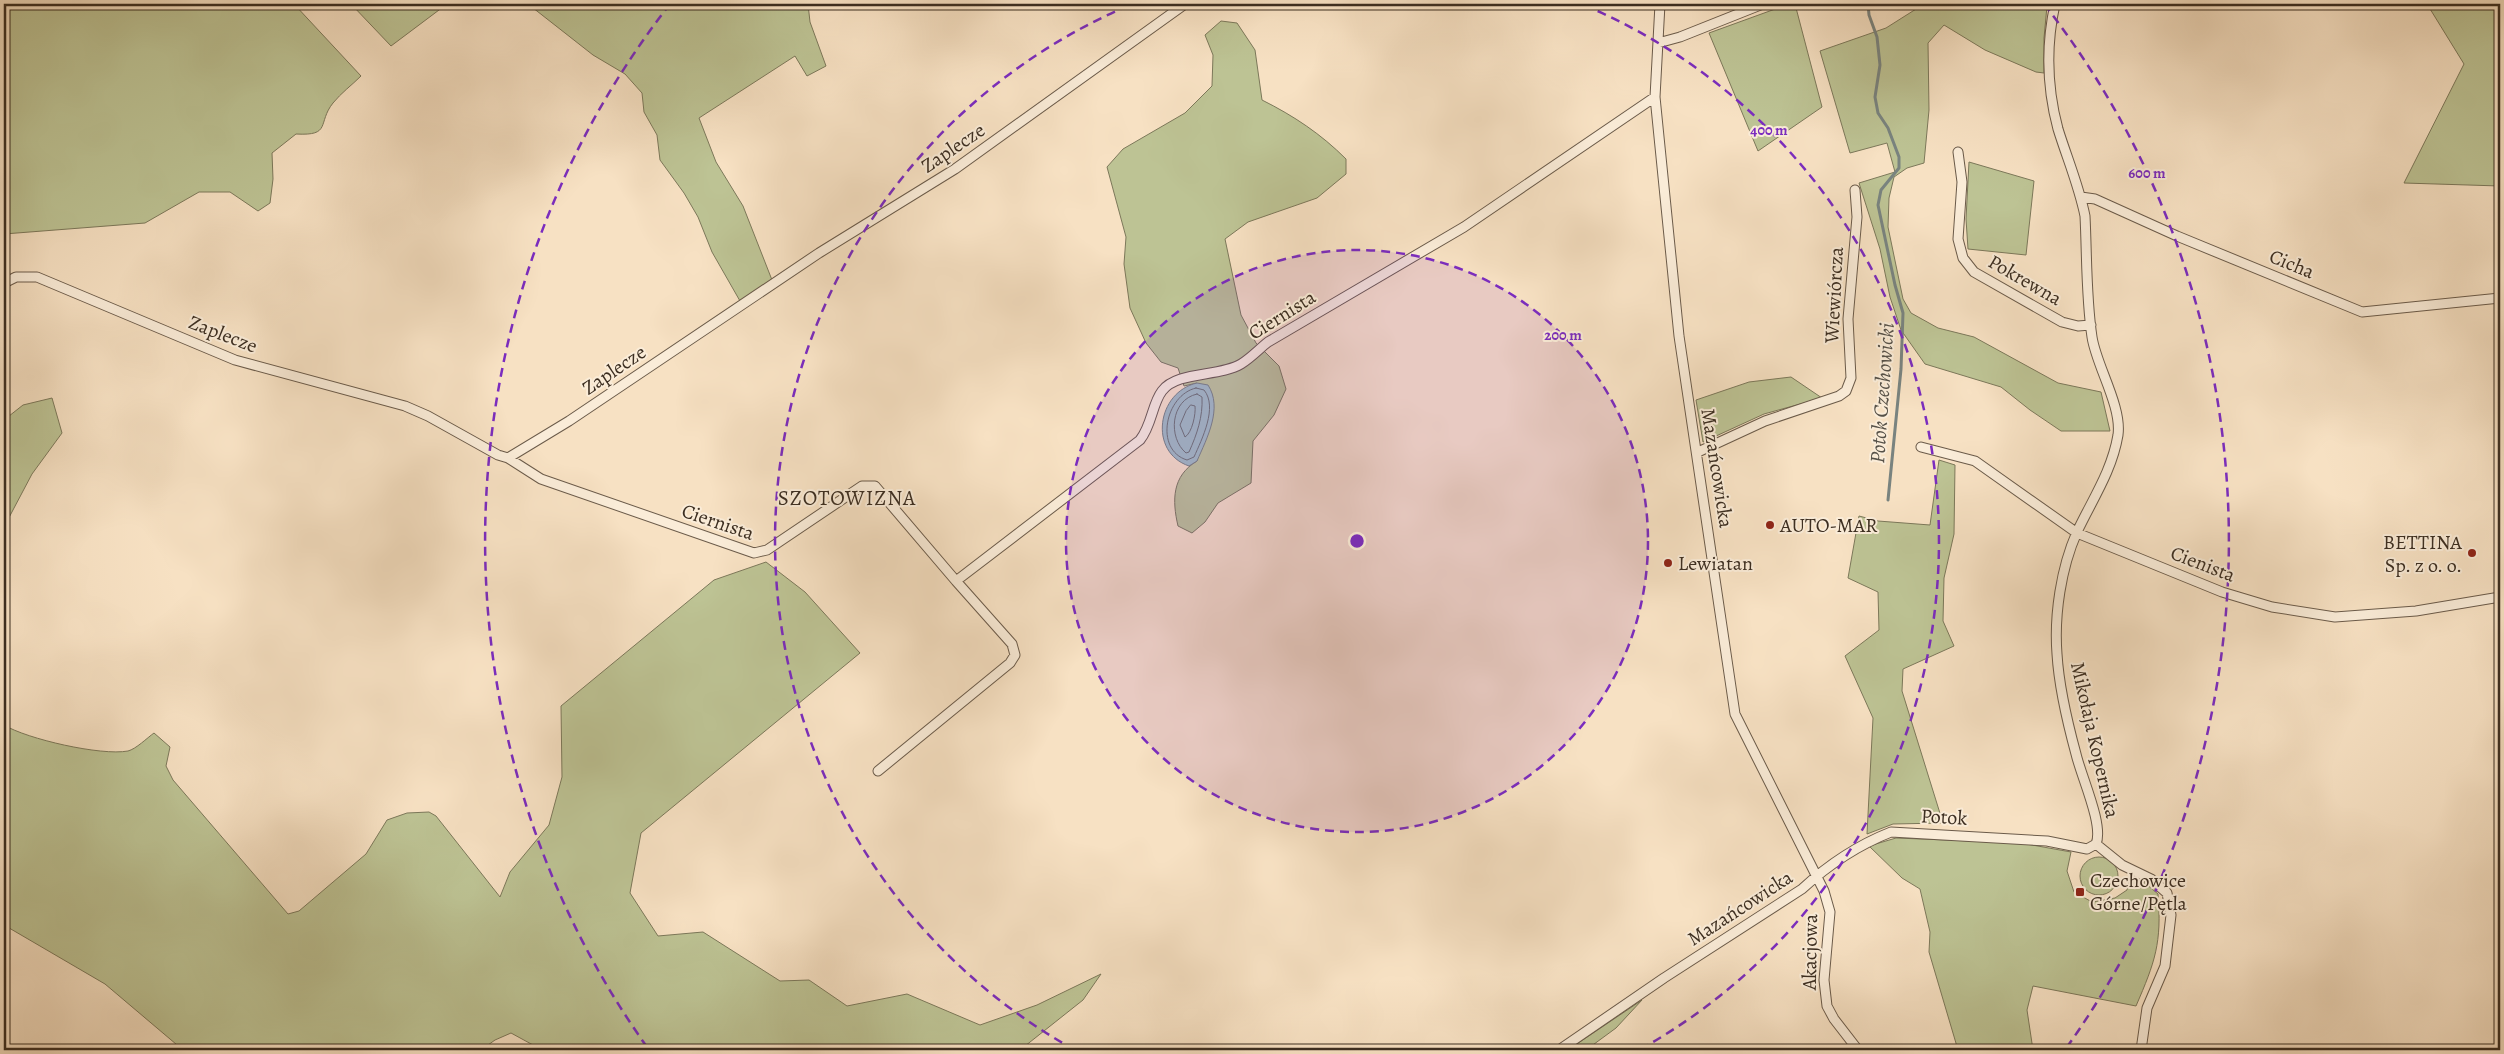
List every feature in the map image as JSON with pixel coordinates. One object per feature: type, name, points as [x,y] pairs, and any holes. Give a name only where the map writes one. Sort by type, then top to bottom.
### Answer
[{"type":"street","name":"Zaplecze","points":[[4,283],[16,277],[37,277],[236,360],[406,406],[428,416],[498,455],[508,458],[569,421],[819,252],[955,169],[1185,4]]},
{"type":"street","name":"Mazańcowicka","points":[[1559,1050],[1664,978],[1802,889],[1817,875],[1735,714],[1698,452],[1681,354],[1655,97],[1660,4]]},
{"type":"street","points":[[1658,44],[1763,4]]},
{"type":"street","name":"Mikołaja Kopernika","points":[[2056,4],[2049,54],[2051,97],[2058,128],[2081,197],[2085,216],[2092,338],[2114,409],[2118,432],[2112,461],[2077,533],[2064,572],[2057,618],[2060,686],[2099,836],[2096,844]]},
{"type":"street","name":"Ciernista","points":[[956,581],[1140,440],[1149,429],[1162,391],[1177,380],[1206,375],[1240,364],[1268,342],[1464,227],[1655,97]]},
{"type":"street","name":"Pokrewna","points":[[1958,152],[1962,182],[1958,239],[1964,258],[1974,272],[2062,322],[2078,326],[2091,325]]},
{"type":"street","name":"Wiewiórcza","points":[[1698,452],[1765,421],[1840,396],[1849,386],[1851,378],[1848,320],[1858,218],[1855,190]]},
{"type":"street","name":"Cicha","points":[[2081,197],[2096,199],[2177,236],[2362,312],[2500,298]]},
{"type":"street","name":"Cienista","points":[[1921,448],[1975,460],[2077,533],[2222,592],[2272,607],[2335,617],[2416,611],[2500,597]]},
{"type":"street","name":"Ciernista","points":[[508,458],[541,479],[754,553],[767,550],[862,486],[868,484],[879,490],[1012,644],[1015,655],[1010,663],[878,771]]},
{"type":"street","name":"Potok","points":[[1817,875],[1868,842],[1891,832],[2047,841],[2080,849],[2087,849],[2096,844]]},
{"type":"street","points":[[2096,844],[2122,865],[2151,879],[2167,893],[2171,915],[2165,966],[2148,1008],[2141,1050]]},
{"type":"street","name":"Akacjowa","points":[[1817,875],[1830,912],[1824,980],[1827,1006],[1834,1019],[1858,1050]]},
{"type":"green space","points":[[4,4],[294,4],[361,76],[333,103],[319,130],[315,133],[296,134],[272,153],[273,179],[270,203],[258,211],[230,192],[199,192],[145,223],[4,234]]},
{"type":"green space","points":[[351,4],[447,4],[391,46]]},
{"type":"green space","points":[[528,4],[808,4],[810,22],[826,66],[807,76],[795,56],[699,118],[716,162],[743,206],[772,280],[740,301],[712,252],[698,217],[684,193],[660,160],[657,135],[644,112],[642,93],[625,74],[593,55]]},
{"type":"green space","points":[[1789,4],[1795,4],[1822,107],[1758,151],[1709,33]]},
{"type":"green space","points":[[1924,4],[2040,4],[2047,6],[2044,38],[2044,73],[2036,72],[1985,50],[1944,25],[1928,43],[1929,110],[1924,163],[1907,168],[1894,177],[1889,198],[1888,227],[1903,299],[1911,313],[1938,328],[1974,337],[2058,383],[2101,392],[2110,431],[2061,431],[2001,387],[1925,364],[1901,330],[1890,297],[1880,249],[1859,183],[1895,172],[1887,143],[1850,153],[1820,51],[1886,28]]},
{"type":"green space","points":[[2427,4],[2500,4],[2500,186],[2404,183],[2464,64]]},
{"type":"green space","points":[[1221,21],[1237,23],[1255,50],[1262,100],[1285,112],[1327,141],[1346,159],[1346,174],[1317,198],[1248,222],[1225,239],[1241,315],[1256,343],[1279,366],[1286,389],[1274,415],[1253,441],[1251,483],[1218,503],[1205,522],[1192,533],[1178,526],[1175,498],[1178,481],[1189,467],[1197,461],[1197,383],[1184,386],[1178,368],[1161,362],[1146,343],[1130,308],[1124,264],[1126,237],[1107,167],[1123,149],[1185,113],[1212,86],[1213,55],[1205,35]]},
{"type":"green space","points":[[1969,162],[2034,181],[2026,255],[1968,249],[1966,219]]},
{"type":"green space","points":[[1791,377],[1822,398],[1764,414],[1703,442],[1696,400],[1749,382]]},
{"type":"green space","points":[[52,398],[62,433],[32,474],[4,527],[4,420],[23,405]]},
{"type":"green space","points":[[1939,460],[1955,465],[1954,534],[1944,578],[1943,621],[1954,646],[1903,669],[1902,691],[1943,823],[1893,824],[1867,834],[1873,718],[1845,656],[1879,630],[1878,592],[1848,578],[1859,516],[1878,521],[1930,525]]},
{"type":"green space","points":[[766,562],[805,592],[860,653],[641,833],[630,893],[658,936],[703,932],[780,981],[809,980],[847,1006],[907,994],[980,1025],[1037,1005],[1101,974],[1083,1000],[1020,1050],[520,1050],[533,1045],[511,1033],[495,1040],[481,1050],[183,1050],[105,984],[4,925],[4,725],[46,741],[83,749],[116,752],[131,750],[154,733],[170,747],[166,766],[173,780],[288,914],[299,911],[366,854],[387,820],[407,813],[429,812],[436,816],[500,897],[510,872],[549,825],[562,777],[561,706],[714,580]]},
{"type":"green space","points":[[1896,838],[2021,843],[2071,852],[2067,871],[2074,892],[2092,902],[2115,898],[2127,890],[2129,878],[2145,883],[2158,894],[2159,926],[2156,952],[2136,1006],[2033,986],[2027,1010],[2033,1050],[1958,1050],[1929,952],[1930,932],[1920,889],[1902,878],[1869,846]]},
{"type":"green space","points":[[2099,857],[2113,862],[2118,876],[2113,890],[2099,895],[2085,890],[2080,876],[2085,862]]},
{"type":"green space","points":[[1642,1000],[1616,1028],[1586,1050],[1568,1050]]},
{"type":"water","points":[[1197,383],[1208,385],[1214,403],[1214,413],[1209,433],[1197,461],[1189,466],[1176,459],[1167,448],[1163,436],[1163,423],[1166,410],[1173,398],[1183,389]]},
{"type":"waterway","name":"Potok Czechowicki","points":[[1868,4],[1869,15],[1877,37],[1880,65],[1875,97],[1878,113],[1888,128],[1899,157],[1899,168],[1881,190],[1878,205],[1903,313],[1901,369],[1888,500]]},
{"type":"place","name":"AUTO-MAR","points":[[1770,525]]},
{"type":"place","name":"BETTINA Sp. z o. o.","points":[[2472,553]]},
{"type":"place","name":"Lewiatan","points":[[1668,563]]},
{"type":"place","name":"Czechowice Górne/Pętla","points":[[2080,892]]},
{"type":"district","name":"SZOTOWIZNA","points":[[847,498]]}]
